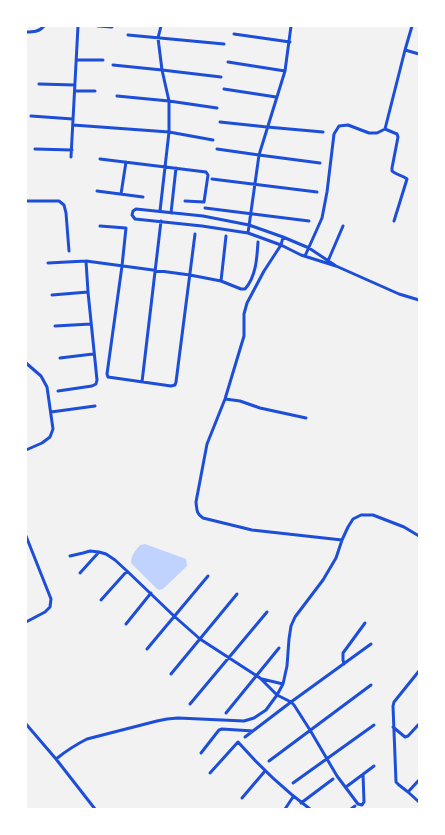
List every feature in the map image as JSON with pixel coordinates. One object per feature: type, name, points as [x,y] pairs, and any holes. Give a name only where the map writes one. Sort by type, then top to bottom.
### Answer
[{"type":"street","points":[[26,32],[41,30],[44,26]]},
{"type":"street","points":[[72,157],[78,26]]},
{"type":"street","points":[[98,26],[112,27]]},
{"type":"street","points":[[160,26],[158,38],[162,70],[169,101],[170,132],[160,212]]},
{"type":"street","points":[[248,233],[259,155],[285,71],[292,26]]},
{"type":"street","points":[[385,129],[412,26]]},
{"type":"street","points":[[234,34],[290,42]]},
{"type":"street","points":[[128,35],[224,44]]},
{"type":"street","points":[[405,50],[419,54]]},
{"type":"street","points":[[76,60],[103,60]]},
{"type":"street","points":[[228,62],[285,71]]},
{"type":"street","points":[[113,65],[221,77]]},
{"type":"street","points":[[39,84],[75,85]]},
{"type":"street","points":[[224,89],[276,97]]},
{"type":"street","points":[[75,91],[95,91]]},
{"type":"street","points":[[117,96],[169,101],[217,108]]},
{"type":"street","points":[[30,116],[73,119]]},
{"type":"street","points":[[220,122],[323,132]]},
{"type":"street","points":[[73,125],[170,132],[213,140]]},
{"type":"street","points":[[305,256],[322,218],[327,192],[334,134],[339,126],[348,125],[369,133],[377,133],[385,129],[397,134],[398,137],[392,171],[394,174],[407,179],[394,221]]},
{"type":"street","points":[[35,149],[72,150]]},
{"type":"street","points":[[217,149],[320,163]]},
{"type":"street","points":[[100,158],[206,172],[208,175],[204,202],[185,201]]},
{"type":"street","points":[[121,194],[126,162]]},
{"type":"street","points":[[171,213],[176,168]]},
{"type":"street","points":[[212,179],[317,192]]},
{"type":"street","points":[[97,191],[143,197]]},
{"type":"street","points":[[26,201],[59,201],[64,205],[69,251]]},
{"type":"street","points":[[205,208],[309,221]]},
{"type":"street","points":[[328,262],[305,256],[281,245],[248,233],[202,226],[136,219],[132,215],[133,211],[136,209],[203,216],[249,225],[309,248],[336,266],[399,294],[419,300]]},
{"type":"street","points":[[142,382],[161,221]]},
{"type":"street","points":[[100,226],[126,228],[107,374],[108,377],[171,386],[175,385],[176,382],[194,234]]},
{"type":"street","points":[[328,262],[343,226]]},
{"type":"street","points":[[221,281],[226,236]]},
{"type":"street","points":[[283,237],[281,245],[264,271],[247,303],[244,314],[244,336],[225,399],[207,444],[196,502],[197,510],[198,515],[203,518],[252,530],[342,540]]},
{"type":"street","points":[[48,263],[86,261],[155,270],[221,281],[241,289],[245,289],[255,271],[258,242]]},
{"type":"street","points":[[58,391],[92,386],[96,384],[86,261]]},
{"type":"street","points":[[52,295],[88,292]]},
{"type":"street","points":[[55,326],[91,324]]},
{"type":"street","points":[[60,358],[93,354]]},
{"type":"street","points":[[26,363],[41,376],[47,387],[53,429],[50,437],[42,443],[26,450]]},
{"type":"street","points":[[225,399],[240,401],[260,408],[306,418]]},
{"type":"street","points":[[51,412],[96,406]]},
{"type":"street","points":[[56,759],[68,749],[87,739],[157,721],[178,718],[244,721],[254,718],[266,710],[283,684],[287,666],[291,626],[295,617],[323,580],[336,558],[342,540],[353,520],[361,515],[373,515],[404,527],[419,536]]},
{"type":"street","points":[[26,536],[51,599],[50,607],[45,612],[26,622]]},
{"type":"street","points":[[70,556],[90,551],[106,554],[115,560],[200,639],[256,676],[283,684]]},
{"type":"street","points":[[80,573],[99,552]]},
{"type":"street","points":[[101,600],[127,571]]},
{"type":"street","points":[[147,648],[208,576]]},
{"type":"street","points":[[126,624],[151,593]]},
{"type":"street","points":[[171,674],[237,594]]},
{"type":"street","points":[[190,704],[267,612]]},
{"type":"street","points":[[344,664],[342,660],[343,653],[365,623]]},
{"type":"street","points":[[245,738],[291,702],[371,644]]},
{"type":"street","points":[[226,713],[279,648]]},
{"type":"street","points":[[419,671],[392,706],[396,782],[419,802]]},
{"type":"street","points":[[260,678],[277,695],[294,705],[337,776],[358,804],[362,805],[364,802],[363,774]]},
{"type":"street","points":[[269,761],[372,685]]},
{"type":"street","points":[[26,724],[56,759],[95,809]]},
{"type":"street","points":[[393,727],[405,738],[419,724]]},
{"type":"street","points":[[293,783],[374,726]]},
{"type":"street","points":[[201,753],[219,730],[253,731]]},
{"type":"street","points":[[210,773],[238,742],[265,771],[293,797],[310,809]]},
{"type":"street","points":[[346,787],[374,766]]},
{"type":"street","points":[[242,798],[265,771]]},
{"type":"street","points":[[301,803],[334,779]]},
{"type":"street","points":[[408,792],[419,780]]},
{"type":"street","points":[[285,809],[293,797]]},
{"type":"street","points":[[351,809],[355,806]]},
{"type":"water","points":[[145,544],[186,559],[187,566],[163,589],[159,590],[156,588],[131,563],[135,551],[140,545]]}]
